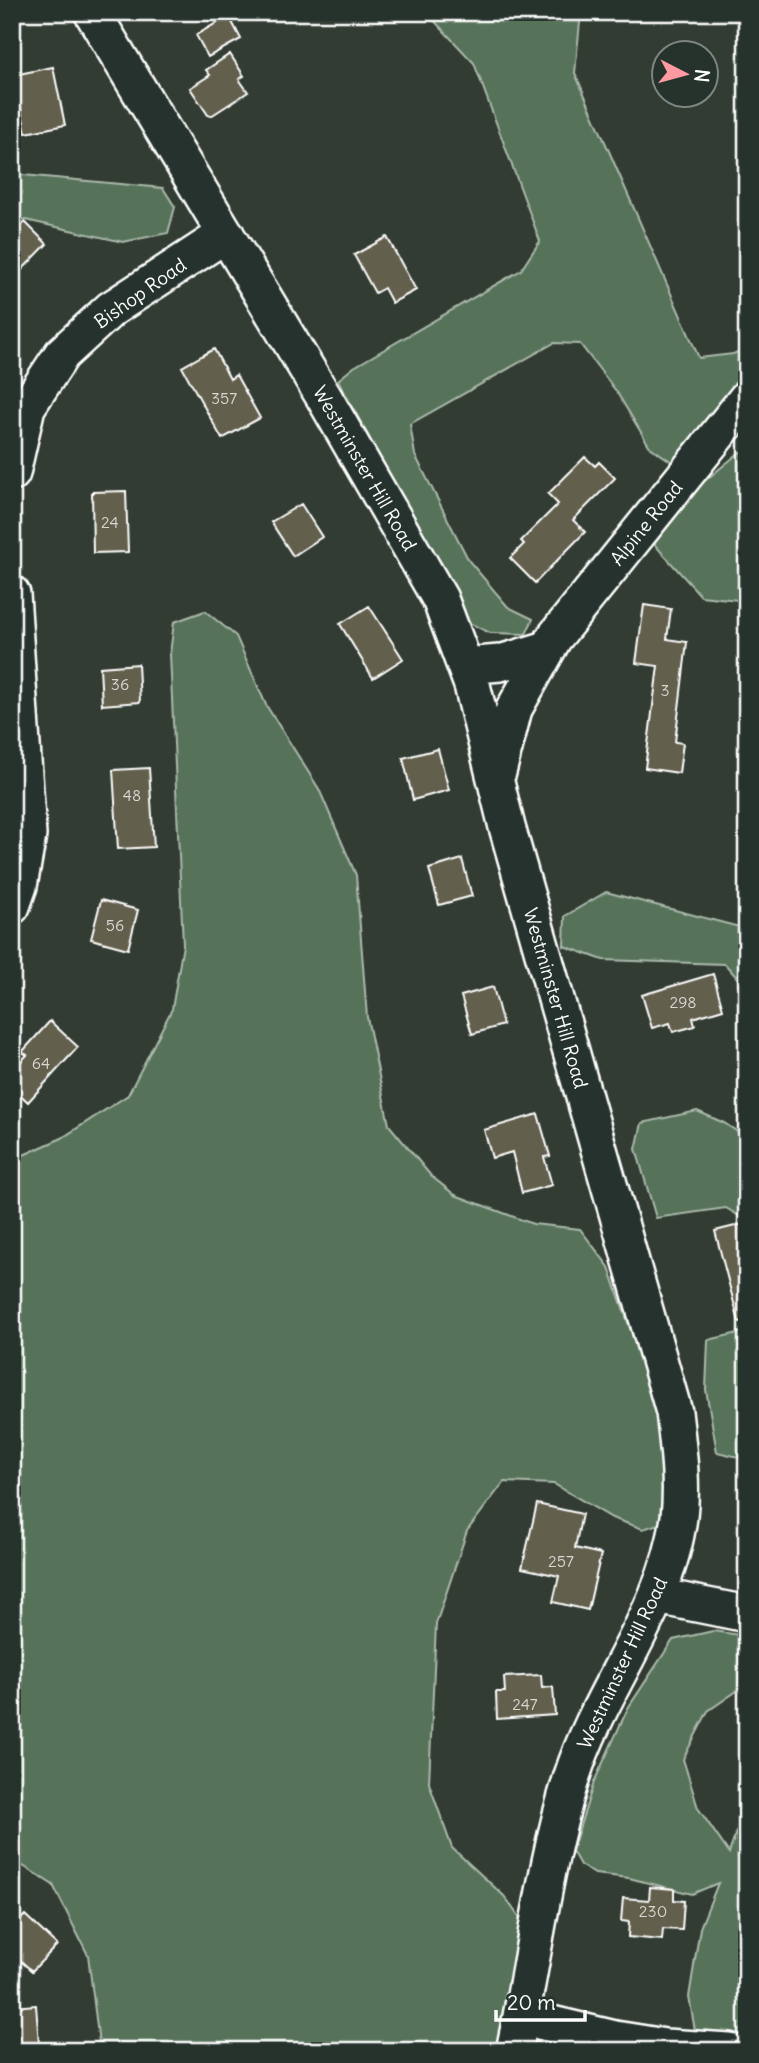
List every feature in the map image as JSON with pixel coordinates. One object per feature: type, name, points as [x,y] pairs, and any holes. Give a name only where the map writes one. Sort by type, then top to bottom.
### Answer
[{"type":"street","name":"Westminster Hill Road","points":[[92,12],[325,399],[440,599],[465,666],[488,743],[507,827],[674,1412],[681,1485],[679,1517],[670,1559],[657,1596],[581,1750],[552,1846],[514,2051]]},
{"type":"street","name":"Bishop Road","points":[[12,473],[27,407],[62,354],[111,309],[226,234]]},
{"type":"street","name":"Alpine Road","points":[[496,781],[508,724],[547,649],[747,398]]},
{"type":"street","points":[[12,594],[28,835],[19,886],[12,906]]},
{"type":"street","points":[[465,666],[500,663],[547,649]]},
{"type":"street","points":[[657,1596],[747,1614]]},
{"type":"street","points":[[522,2017],[615,2039],[665,2047],[729,2051]]},
{"type":"green space","points":[[426,12],[581,12],[575,73],[699,358],[733,354],[747,348],[747,383],[675,464],[650,447],[616,391],[580,344],[554,343],[410,424],[415,455],[469,561],[508,607],[533,619],[526,634],[490,633],[469,623],[338,380],[354,367],[521,270],[540,241],[474,63]]},
{"type":"green space","points":[[12,174],[163,188],[175,207],[168,233],[123,242],[12,217]]},
{"type":"green space","points":[[740,452],[747,454],[747,601],[701,596],[654,544],[685,497]]},
{"type":"green space","points":[[205,611],[236,636],[266,705],[319,789],[356,875],[367,1017],[389,1125],[431,1176],[455,1195],[533,1224],[580,1229],[609,1267],[657,1407],[667,1474],[662,1523],[643,1529],[612,1518],[554,1484],[504,1482],[467,1531],[436,1624],[429,1783],[452,1848],[504,1896],[521,1920],[496,2051],[100,2051],[88,1955],[53,1885],[12,1859],[12,1160],[62,1138],[128,1095],[172,1009],[183,945],[170,654],[174,622]]},
{"type":"green space","points":[[606,892],[747,929],[747,989],[725,964],[603,960],[564,946],[565,916]]},
{"type":"green space","points":[[697,1111],[724,1123],[747,1138],[747,1221],[726,1208],[656,1218],[636,1149],[642,1123]]},
{"type":"green space","points":[[747,1331],[747,1459],[717,1452],[706,1390],[708,1340]]},
{"type":"green space","points":[[713,1631],[747,1636],[747,1684],[708,1711],[683,1759],[698,1808],[729,1853],[741,1819],[747,1816],[747,2039],[696,2036],[689,1997],[700,1928],[718,1883],[692,1894],[629,1878],[595,1874],[580,1865],[572,1851],[594,1782],[628,1708],[673,1640]]},
{"type":"building","points":[[229,16],[241,39],[208,57],[196,35]]},
{"type":"building","points":[[230,54],[244,76],[239,79],[248,92],[211,116],[208,115],[190,88],[210,75],[206,70]]},
{"type":"building","points":[[53,67],[65,125],[26,133],[14,75]]},
{"type":"building","points":[[25,222],[47,244],[12,280],[12,235]]},
{"type":"building","points":[[387,237],[416,290],[392,303],[384,288],[375,293],[354,255]]},
{"type":"building","points":[[214,349],[230,379],[236,375],[260,418],[222,439],[182,367]]},
{"type":"building","points":[[585,457],[595,466],[599,462],[615,478],[573,520],[585,532],[535,583],[510,558],[524,544],[521,541],[558,504],[548,494]]},
{"type":"building","points":[[126,491],[128,552],[93,553],[92,492]]},
{"type":"building","points":[[301,504],[322,537],[293,556],[271,522]]},
{"type":"building","points":[[644,605],[671,609],[667,639],[687,642],[675,742],[683,743],[679,773],[645,768],[658,666],[636,663]]},
{"type":"building","points":[[369,606],[403,659],[373,678],[340,624]]},
{"type":"building","points":[[138,664],[140,702],[102,705],[100,667]]},
{"type":"building","points":[[438,749],[449,790],[413,800],[403,758]]},
{"type":"building","points":[[149,768],[154,847],[118,849],[113,770]]},
{"type":"building","points":[[462,859],[472,896],[439,905],[429,869]]},
{"type":"building","points":[[101,900],[138,910],[128,949],[91,939]]},
{"type":"building","points":[[713,974],[723,1009],[693,1018],[695,1026],[673,1032],[670,1023],[652,1028],[642,995]]},
{"type":"building","points":[[493,987],[503,1025],[472,1034],[461,996]]},
{"type":"building","points":[[50,1021],[78,1047],[28,1102],[12,1087],[12,1071],[27,1055],[22,1052]]},
{"type":"building","points":[[538,1114],[550,1156],[544,1157],[552,1185],[522,1193],[512,1152],[492,1158],[484,1130]]},
{"type":"building","points":[[747,1223],[747,1321],[739,1322],[715,1231]]},
{"type":"building","points":[[537,1504],[582,1514],[575,1548],[601,1554],[588,1610],[553,1602],[559,1576],[522,1568]]},
{"type":"building","points":[[541,1675],[542,1688],[553,1687],[555,1715],[497,1719],[496,1692],[505,1692],[504,1677]]},
{"type":"building","points":[[650,1887],[674,1889],[674,1900],[684,1901],[682,1930],[663,1929],[662,1940],[628,1937],[629,1922],[621,1921],[623,1898],[649,1900]]},
{"type":"building","points":[[25,1915],[57,1945],[32,1971],[12,1953],[12,1928]]},
{"type":"building","points":[[36,2005],[39,2044],[12,2046],[12,2007]]}]
